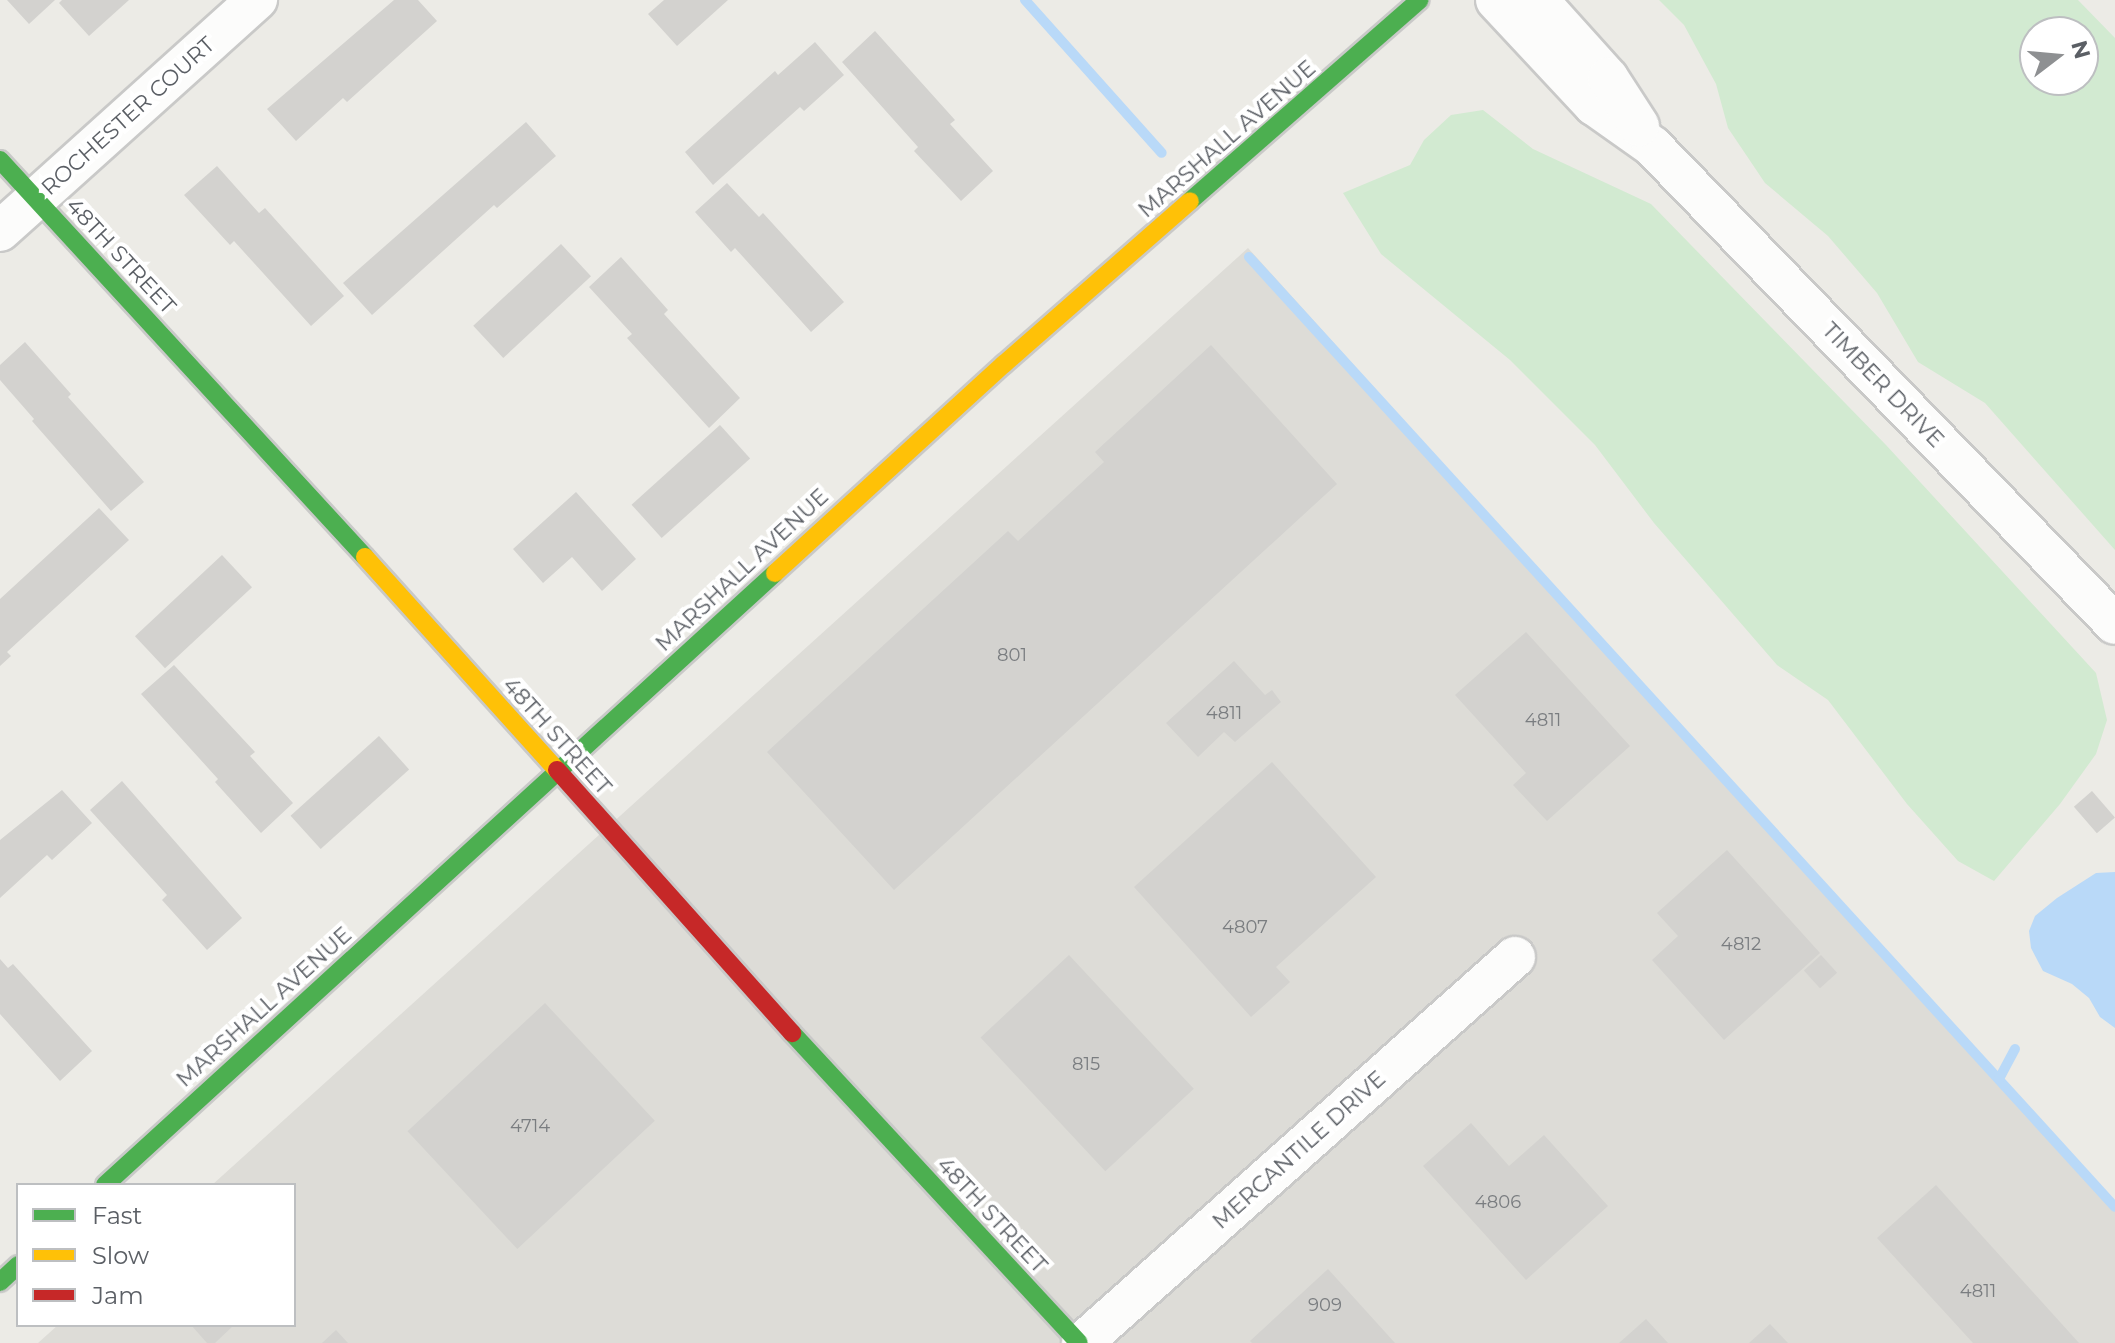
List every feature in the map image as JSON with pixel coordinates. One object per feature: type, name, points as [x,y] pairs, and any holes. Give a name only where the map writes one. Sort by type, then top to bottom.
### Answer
[{"type":"street","name":"ROCHESTER COURT","points":[[0,231],[257,0]]},
{"type":"street","name":"MARSHALL AVENUE","points":[[107,1183],[1004,364],[1420,0]]},
{"type":"street","name":"TIMBER DRIVE","points":[[1496,0],[1594,105],[1652,146],[2115,624]]},
{"type":"street","name":"TIMBER DRIVE","points":[[1538,0],[1608,78],[1652,146]]},
{"type":"street","name":"48TH STREET","points":[[0,160],[832,1077],[1080,1343]]},
{"type":"street","name":"MERCANTILE DRIVE","points":[[1080,1343],[1515,957]]},
{"type":"street","points":[[0,1282],[16,1267]]},
{"type":"shaded area","points":[[1248,248],[2115,1208],[2115,1343],[38,1343],[56,1327],[296,1327],[296,1183],[214,1183]]},
{"type":"green space","points":[[1659,0],[2078,0],[2094,16],[2019,16],[2019,96],[2099,96],[2099,22],[2115,38],[2115,550],[1985,403],[1918,362],[1877,293],[1828,236],[1765,183],[1728,128],[1716,84],[1684,25]]},
{"type":"green space","points":[[1483,110],[1533,149],[1651,204],[1886,445],[2096,673],[2107,720],[2096,754],[2060,804],[1994,881],[1958,861],[1907,804],[1828,700],[1777,665],[1654,523],[1595,445],[1510,360],[1381,254],[1343,193],[1410,165],[1424,140],[1451,115]]},
{"type":"water","points":[[2115,872],[2115,1028],[2100,1017],[2089,998],[2072,984],[2043,971],[2031,948],[2029,931],[2035,916],[2057,898],[2096,873]]},
{"type":"building","points":[[7,0],[55,0],[29,24]]},
{"type":"building","points":[[62,0],[129,0],[89,36],[59,3]]},
{"type":"building","points":[[394,0],[418,0],[437,21],[347,102],[343,98],[296,141],[267,109]]},
{"type":"building","points":[[664,0],[728,0],[677,46],[648,14]]},
{"type":"building","points":[[875,31],[955,120],[950,124],[993,171],[961,201],[914,151],[918,147],[842,62]]},
{"type":"building","points":[[815,42],[844,75],[804,111],[800,107],[713,185],[685,152],[775,71],[778,75]]},
{"type":"building","points":[[526,122],[556,156],[497,208],[494,205],[372,315],[343,283]]},
{"type":"building","points":[[217,166],[259,213],[265,208],[344,296],[311,326],[234,241],[230,245],[184,195]]},
{"type":"building","points":[[727,183],[759,217],[763,213],[844,302],[811,332],[735,248],[731,252],[695,212]]},
{"type":"building","points":[[561,244],[591,276],[503,358],[473,326]]},
{"type":"building","points":[[621,257],[668,310],[664,314],[740,398],[709,428],[627,338],[632,334],[589,287]]},
{"type":"building","points":[[25,342],[71,394],[68,397],[144,482],[111,511],[0,380],[0,365]]},
{"type":"building","points":[[1211,345],[1337,484],[894,890],[767,752],[1008,531],[1018,541],[1104,462],[1095,452]]},
{"type":"building","points":[[720,425],[750,458],[662,538],[632,505]]},
{"type":"building","points":[[576,492],[636,559],[602,591],[572,557],[543,583],[513,549]]},
{"type":"building","points":[[99,508],[129,540],[7,652],[11,656],[0,666],[0,599]]},
{"type":"building","points":[[222,555],[252,587],[165,668],[135,636]]},
{"type":"building","points":[[1526,632],[1630,746],[1547,821],[1513,785],[1526,773],[1455,695]]},
{"type":"building","points":[[1234,661],[1265,695],[1272,690],[1281,702],[1235,742],[1224,732],[1198,757],[1166,723]]},
{"type":"building","points":[[174,665],[255,752],[250,756],[293,803],[261,833],[215,782],[218,779],[141,694]]},
{"type":"building","points":[[379,736],[409,769],[321,849],[291,816]]},
{"type":"building","points":[[1272,762],[1376,877],[1276,967],[1290,982],[1251,1017],[1134,887]]},
{"type":"building","points":[[122,781],[242,918],[207,950],[162,900],[167,895],[90,810]]},
{"type":"building","points":[[62,790],[92,823],[52,860],[47,855],[0,898],[0,840]]},
{"type":"building","points":[[2092,791],[2115,817],[2097,833],[2074,807]]},
{"type":"building","points":[[1727,850],[1820,953],[1724,1040],[1652,960],[1678,936],[1657,913]]},
{"type":"building","points":[[1069,955],[1194,1089],[1105,1171],[981,1038]]},
{"type":"building","points":[[1821,955],[1837,973],[1820,988],[1804,970]]},
{"type":"building","points":[[0,959],[8,968],[13,964],[92,1051],[60,1081],[0,1014]]},
{"type":"building","points":[[545,1003],[655,1121],[517,1249],[408,1131]]},
{"type":"building","points":[[1471,1123],[1509,1166],[1544,1135],[1608,1206],[1526,1280],[1423,1166]]},
{"type":"building","points":[[1936,1185],[2079,1343],[1973,1343],[1877,1238]]},
{"type":"building","points":[[1328,1269],[1395,1343],[1250,1341]]},
{"type":"building","points":[[1646,1319],[1668,1343],[1619,1343]]},
{"type":"building","points":[[1770,1324],[1788,1343],[1749,1343]]},
{"type":"building","points":[[193,1327],[232,1327],[215,1343],[207,1343]]},
{"type":"building","points":[[336,1330],[348,1343],[322,1343]]},
{"type":"waterway","points":[[1025,0],[1162,153]]},
{"type":"waterway","points":[[1249,257],[2115,1207]]},
{"type":"waterway","points":[[1999,1079],[2015,1049]]},
{"type":"traffic: fast","points":[[1190,201],[1420,0]]},
{"type":"traffic: fast","points":[[0,160],[365,557]]},
{"type":"traffic: fast","points":[[107,1183],[775,573]]},
{"type":"traffic: fast","points":[[792,1033],[1079,1343]]},
{"type":"traffic: fast","points":[[0,1282],[16,1267]]},
{"type":"traffic: slow","points":[[775,573],[1004,364],[1190,201]]},
{"type":"traffic: slow","points":[[365,557],[557,770]]},
{"type":"traffic: jam","points":[[557,770],[792,1033]]}]
